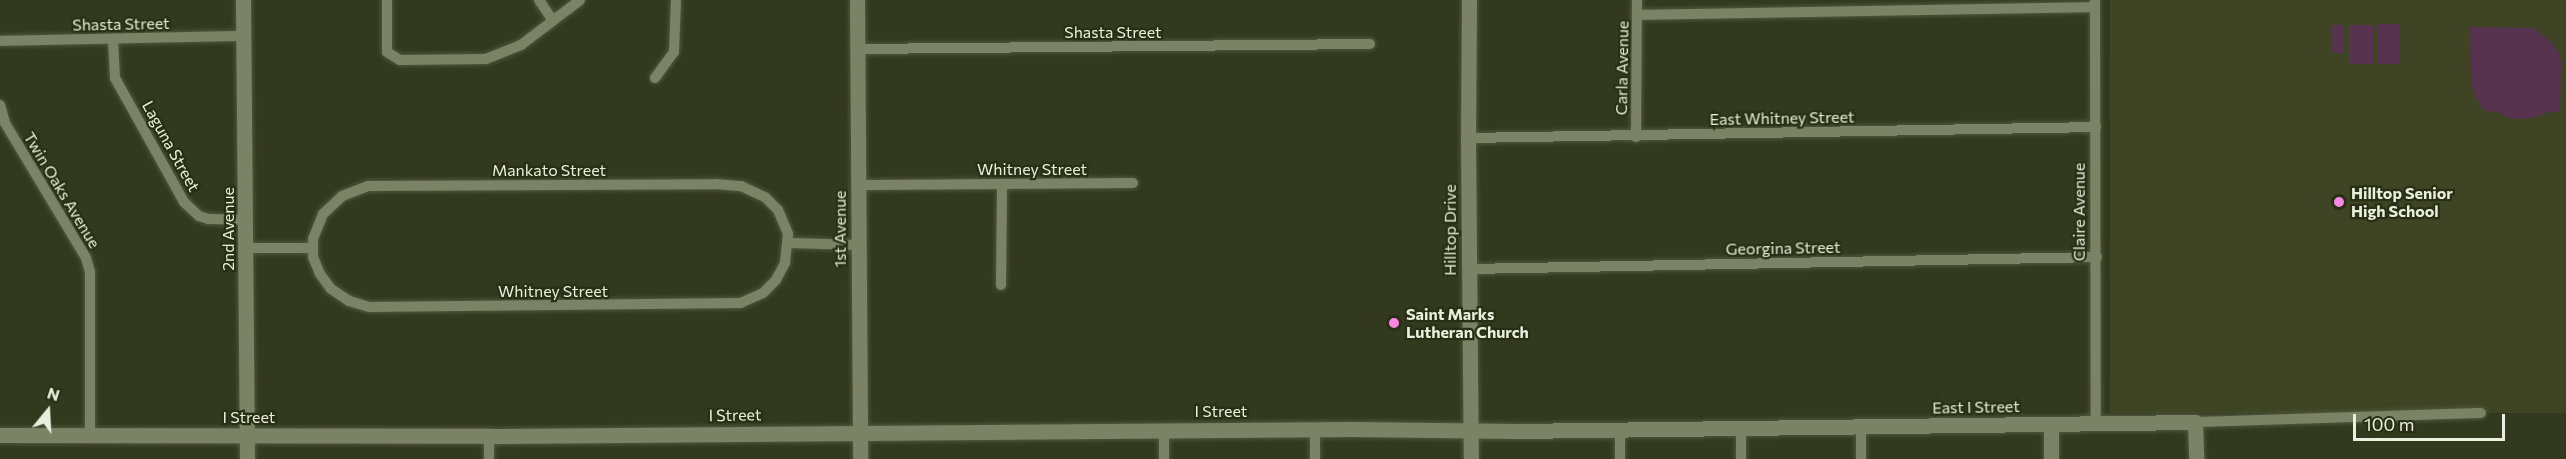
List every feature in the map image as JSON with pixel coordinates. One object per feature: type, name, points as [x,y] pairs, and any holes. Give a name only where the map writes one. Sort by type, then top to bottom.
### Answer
[{"type":"street","name":"2nd Avenue","points":[[243,0],[247,220],[247,459]]},
{"type":"street","points":[[387,0],[387,52],[394,58],[406,59],[486,59],[521,45],[580,0]]},
{"type":"street","points":[[539,0],[553,21]]},
{"type":"street","points":[[655,78],[674,52],[676,0]]},
{"type":"street","name":"1st Avenue","points":[[857,0],[860,459]]},
{"type":"street","name":"Hilltop Drive","points":[[1469,0],[1471,459]]},
{"type":"street","name":"Carla Avenue","points":[[1636,136],[1637,0]]},
{"type":"street","points":[[1638,15],[2095,4]]},
{"type":"street","name":"Claire Avenue","points":[[2095,4],[2096,424]]},
{"type":"street","name":"Shasta Street","points":[[0,41],[243,36]]},
{"type":"street","name":"Laguna Street","points":[[113,40],[116,78],[184,202],[199,216],[208,219],[247,220]]},
{"type":"street","name":"Shasta Street","points":[[857,49],[1370,44]]},
{"type":"street","name":"Twin Oaks Avenue","points":[[0,105],[5,123],[86,258],[90,272],[90,436]]},
{"type":"street","name":"East Whitney Street","points":[[1468,138],[2096,127]]},
{"type":"street","name":"Whitney Street","points":[[858,185],[1133,183]]},
{"type":"street","points":[[1001,285],[1002,184]]},
{"type":"street","name":"Mankato Street","points":[[311,248],[318,222],[334,201],[359,188],[384,186],[741,186],[758,192],[772,203],[786,226],[788,243]]},
{"type":"street","points":[[788,243],[858,245]]},
{"type":"street","name":"Whitney Street","points":[[311,248],[320,274],[331,289],[349,301],[369,307],[724,305],[749,301],[769,288],[785,263],[788,243]]},
{"type":"street","points":[[246,248],[311,248]]},
{"type":"street","name":"Georgina Street","points":[[1469,269],[2097,257]]},
{"type":"street","name":"East I Street","points":[[1471,431],[2096,424],[2481,413]]},
{"type":"street","points":[[2195,422],[2196,459]]},
{"type":"street","points":[[2051,424],[2051,459]]},
{"type":"street","points":[[1861,427],[1861,459]]},
{"type":"street","points":[[1315,429],[1315,459]]},
{"type":"street","name":"I Street","points":[[0,435],[489,436],[1315,429],[1471,431]]},
{"type":"street","points":[[1741,429],[1741,459]]},
{"type":"street","points":[[1164,430],[1164,459]]},
{"type":"street","points":[[1620,430],[1620,459]]},
{"type":"street","points":[[489,436],[489,459]]},
{"type":"shaded area","name":"Hilltop Senior High School","points":[[2110,0],[2566,0],[2566,413],[2110,413]]},
{"type":"shaded area","points":[[2377,24],[2400,24],[2400,64],[2377,64]]},
{"type":"shaded area","points":[[2331,25],[2344,25],[2344,53],[2331,53]]},
{"type":"shaded area","points":[[2349,25],[2373,25],[2373,64],[2349,64]]},
{"type":"shaded area","points":[[2470,27],[2534,28],[2551,42],[2559,52],[2561,62],[2560,112],[2548,112],[2533,118],[2512,119],[2496,111],[2488,112],[2481,107],[2471,84]]},
{"type":"place","name":"Hilltop Senior High School","points":[[2339,202]]},
{"type":"place","name":"Saint Marks Lutheran Church","points":[[1394,323]]}]
